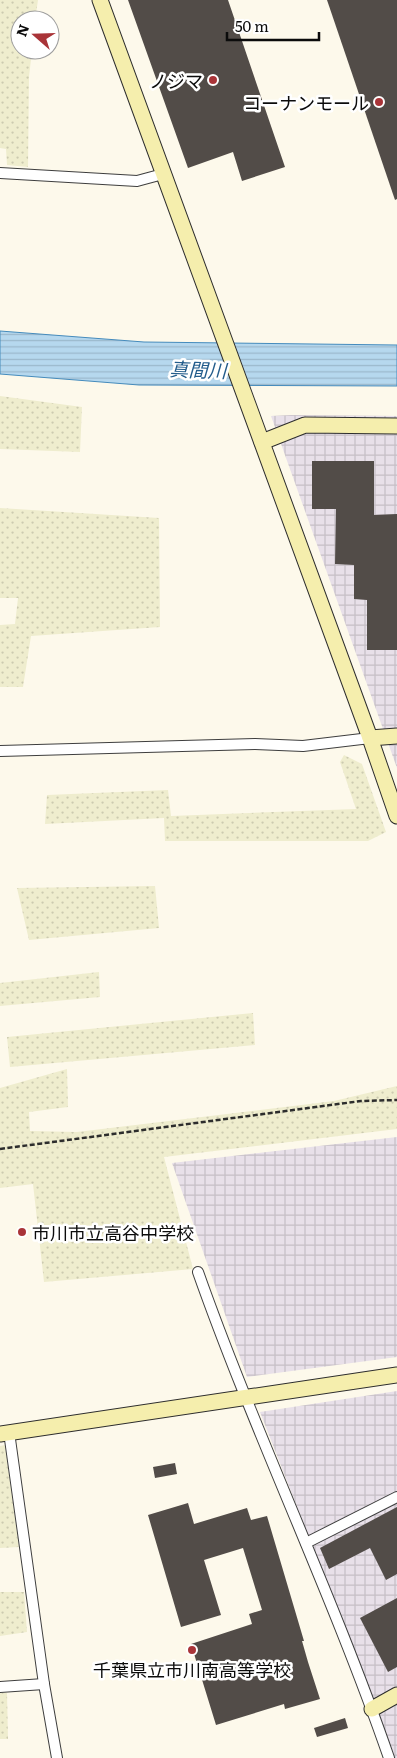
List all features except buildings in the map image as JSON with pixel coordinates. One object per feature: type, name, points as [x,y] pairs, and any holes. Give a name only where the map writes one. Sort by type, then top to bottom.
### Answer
[{"type":"street","points":[[100,0],[397,816]]},
{"type":"street","points":[[0,173],[137,181],[164,174]]},
{"type":"street","points":[[262,442],[305,425],[397,426]]},
{"type":"street","points":[[0,751],[255,744],[303,746],[397,736]]},
{"type":"street","points":[[198,1272],[245,1397],[372,1709],[389,1758]]},
{"type":"street","points":[[57,1758],[4,1433],[397,1374]]},
{"type":"street","points":[[306,1544],[397,1497]]},
{"type":"street","points":[[0,1687],[44,1684]]},
{"type":"street","points":[[372,1709],[397,1695]]},
{"type":"path","points":[[0,1149],[361,1101],[397,1100]]},
{"type":"shaded area","points":[[0,0],[38,0],[36,10],[10,10],[10,60],[31,60],[28,167],[7,165],[6,149],[0,148]]},
{"type":"shaded area","points":[[0,396],[82,407],[80,452],[0,449]]},
{"type":"shaded area","points":[[271,416],[397,416],[397,768]]},
{"type":"shaded area","points":[[0,508],[159,518],[160,627],[31,636],[23,687],[0,687],[0,625],[15,624],[18,598],[0,598]]},
{"type":"shaded area","points":[[344,755],[362,764],[386,832],[368,841],[165,841],[164,818],[45,824],[47,795],[168,790],[171,816],[356,809],[340,762]]},
{"type":"shaded area","points":[[155,886],[159,928],[29,940],[17,888]]},
{"type":"shaded area","points":[[99,972],[100,997],[0,1006],[0,983]]},
{"type":"shaded area","points":[[253,1013],[255,1045],[10,1067],[7,1037]]},
{"type":"shaded area","points":[[67,1069],[68,1107],[29,1112],[30,1131],[77,1132],[334,1101],[397,1086],[397,1129],[164,1157],[193,1269],[44,1282],[33,1184],[0,1188],[0,1088]]},
{"type":"shaded area","points":[[397,1137],[397,1357],[247,1377],[172,1163]]},
{"type":"shaded area","points":[[397,1391],[397,1758],[395,1758],[260,1412]]},
{"type":"shaded area","points":[[5,1445],[19,1547],[0,1548],[0,1446]]},
{"type":"shaded area","points":[[0,1592],[24,1592],[27,1632],[0,1636]]},
{"type":"shaded area","points":[[0,1693],[7,1693],[8,1739],[0,1739]]},
{"type":"water","name":"真間川","points":[[0,331],[144,342],[397,345],[397,386],[139,385],[0,374]]},
{"type":"place","name":"ノジマ","points":[[213,80]]},
{"type":"place","name":"コーナンモール","points":[[379,102]]},
{"type":"place","name":"市川市立高谷中学校","points":[[22,1232]]},
{"type":"place","name":"千葉県立市川南高等学校","points":[[192,1650]]}]
